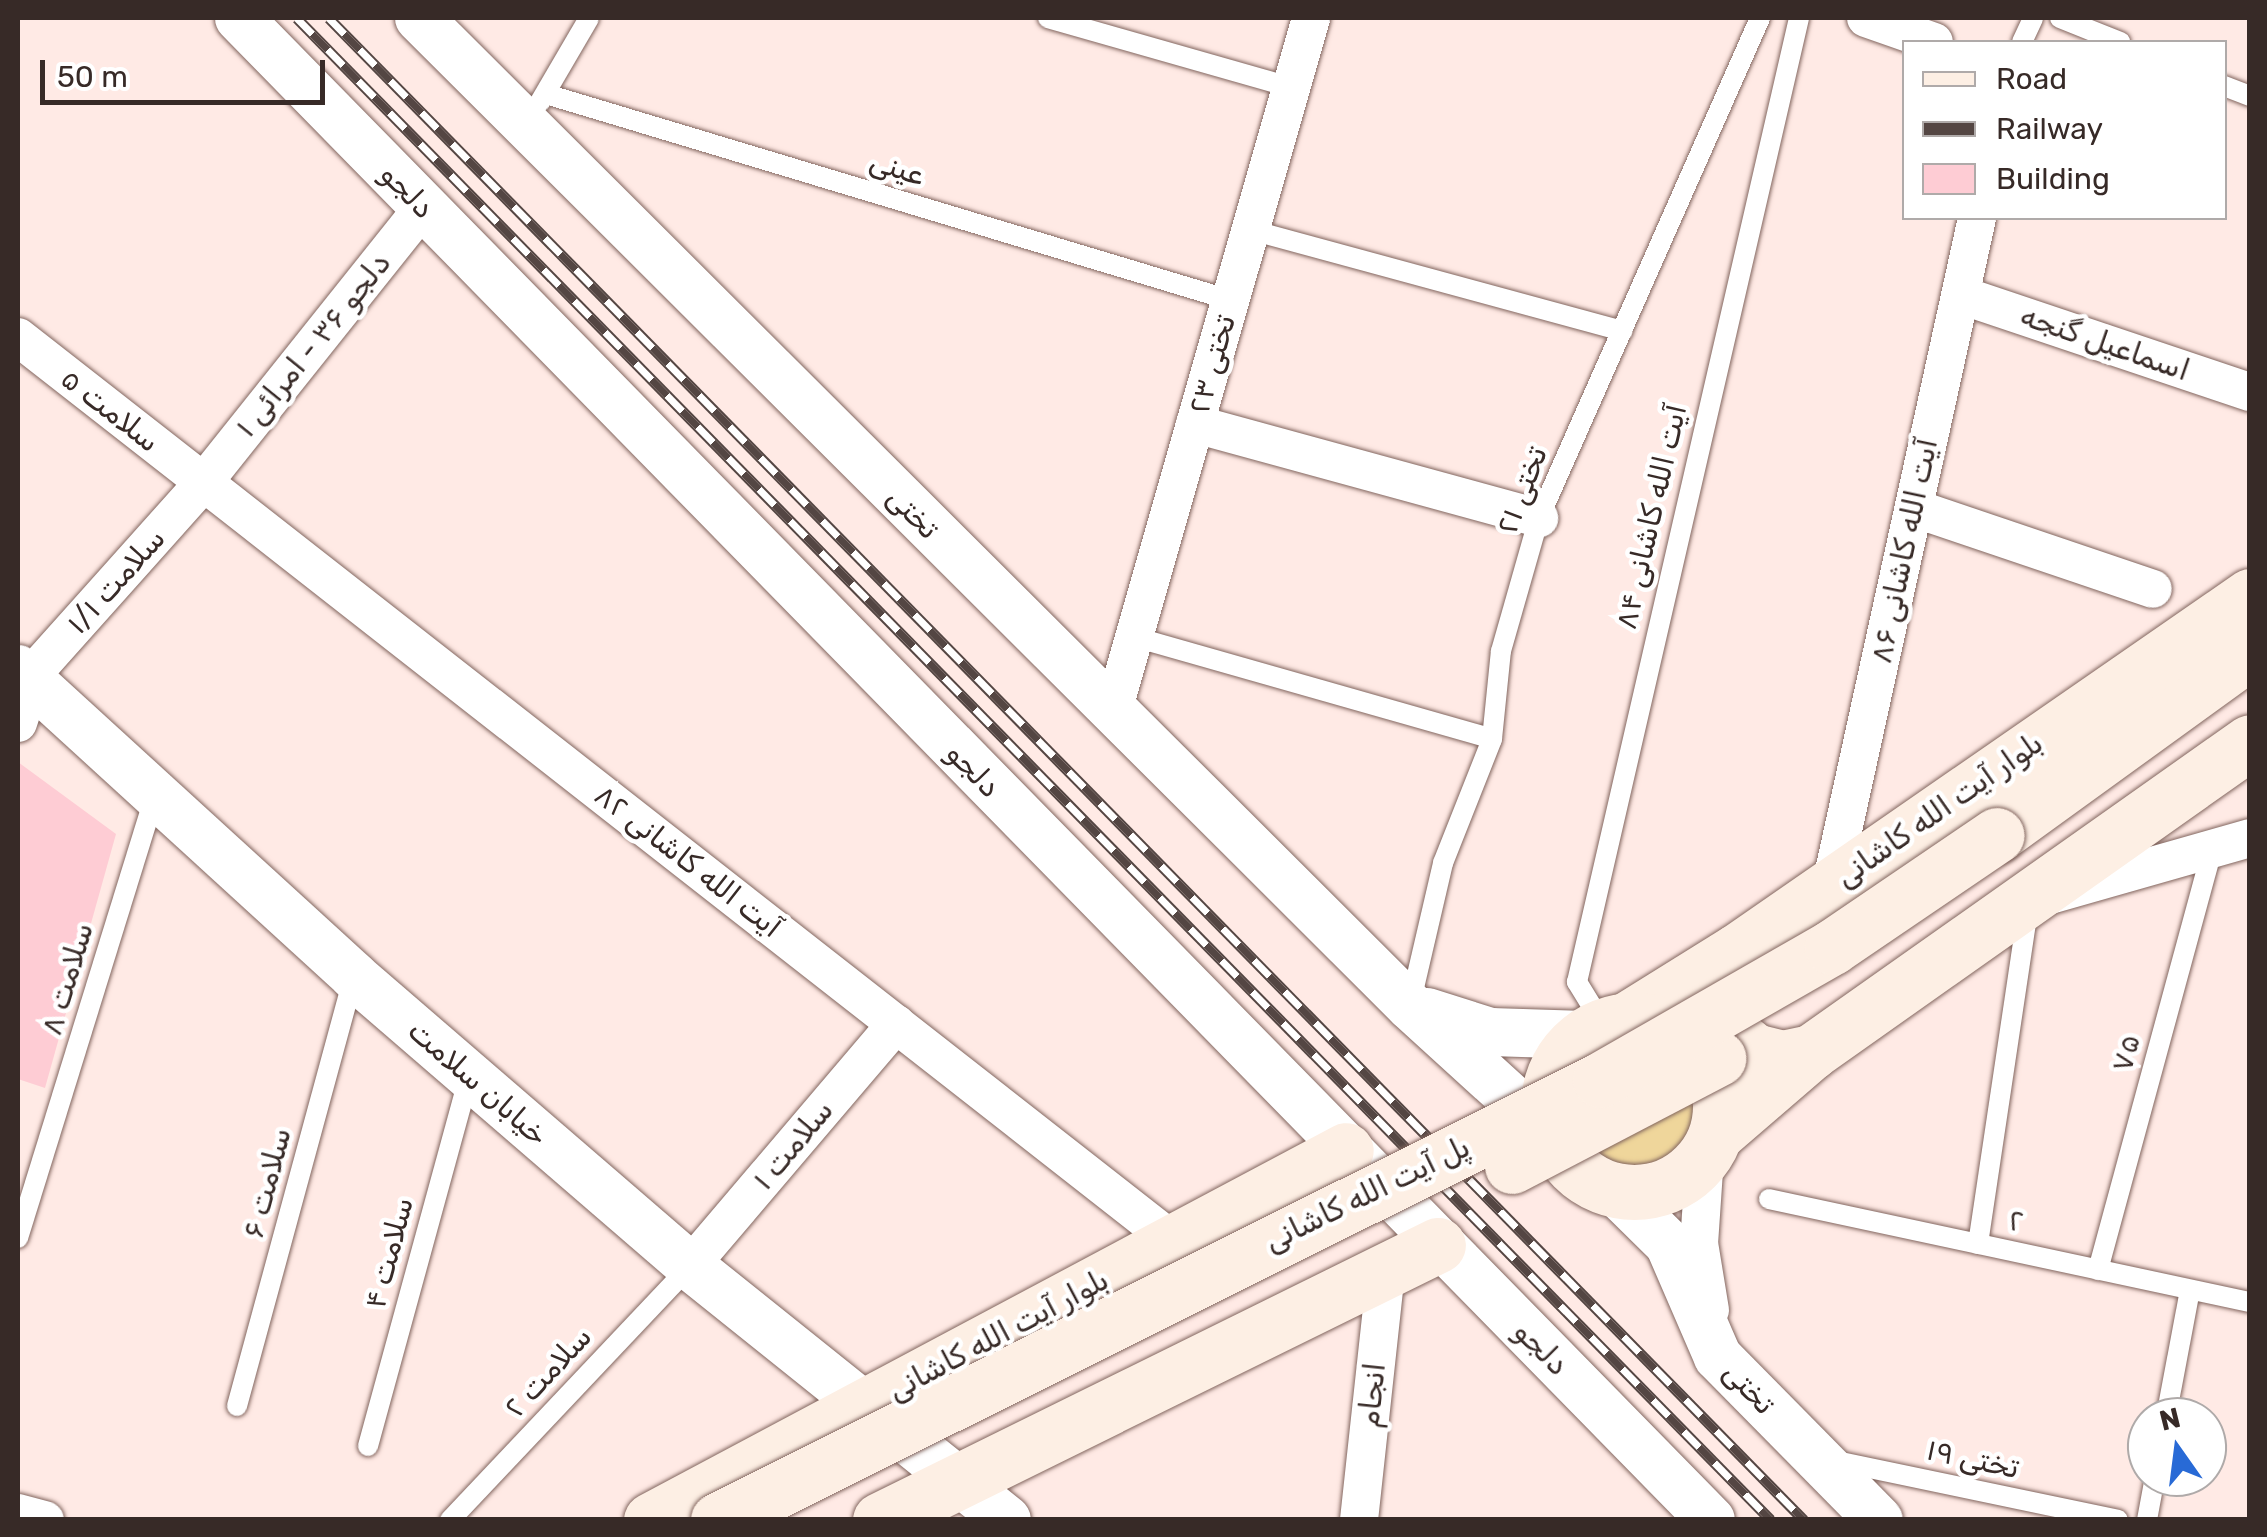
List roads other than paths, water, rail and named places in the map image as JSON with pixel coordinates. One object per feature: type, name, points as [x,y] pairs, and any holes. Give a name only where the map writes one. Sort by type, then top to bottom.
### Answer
[{"type":"main road","name":"بلوار آیت الله کاشانی","points":[[1605,1027],[1737,951],[2250,596]]},
{"type":"main road","name":"بلوار آیت الله کاشانی","points":[[1710,1145],[2250,652]]},
{"type":"main road","name":"بلوار آیت الله کاشانی","points":[[2014,866],[2250,697]]},
{"type":"main road","name":"بلوار آیت الله کاشانی","points":[[2014,866],[2250,742]]},
{"type":"main road","name":"پل آیت الله کاشانی","points":[[718,1520],[1600,1080],[1832,946],[2014,866]]},
{"type":"main road","name":"پل آیت الله کاشانی","points":[[797,1520],[1619,1113],[1855,977],[2014,866]]},
{"type":"main road","points":[[1737,951],[1722,976],[1720,1006],[1732,1032],[1754,1051],[1783,1058],[1812,1052]]},
{"type":"main road","points":[[1605,1027],[1674,1030],[1710,1063],[1718,1085],[1710,1145],[1665,1186],[1614,1190],[1577,1170],[1554,1137],[1548,1109],[1552,1081],[1605,1027]]},
{"type":"main road","name":"بلوار آیت الله کاشانی","points":[[651,1520],[1346,1150]]},
{"type":"main road","points":[[877,1520],[956,1477],[1438,1245]]},
{"type":"main road","points":[[814,1434],[838,1432],[862,1439],[879,1457],[887,1480],[877,1520]]},
{"type":"street","name":"دلجو","points":[[239,18],[1711,1520]]},
{"type":"street","name":"تختی","points":[[419,18],[534,110],[1113,711],[1410,1006],[1554,1137]]},
{"type":"street","name":"تختی ۲۳","points":[[1113,711],[1312,18]]},
{"type":"street","points":[[1866,18],[1928,40]]},
{"type":"street","name":"دلجو ۳۶ - امرائی ۱","points":[[203,483],[423,208]]},
{"type":"street","name":"آیت الله کاشانی ۸۶","points":[[1831,885],[1978,220]]},
{"type":"street","name":"اسماعیل گنجه","points":[[1960,295],[2250,392]]},
{"type":"street","name":"سلامت ۵","points":[[18,337],[203,483]]},
{"type":"street","points":[[1195,424],[1539,518]]},
{"type":"street","name":"سلامت ۱/۱","points":[[21,695],[203,483]]},
{"type":"street","name":"آیت الله کاشانی ۸۲","points":[[203,483],[1173,1241]]},
{"type":"street","points":[[1914,508],[2153,590]]},
{"type":"street","name":"خیابان سلامت","points":[[21,695],[155,795],[354,976],[690,1266],[1008,1520]]},
{"type":"street","points":[[2014,866],[2211,853],[2250,838]]},
{"type":"street","points":[[1410,1006],[1491,1032],[1605,1027]]},
{"type":"street","name":"سلامت ۱","points":[[690,1266],[896,1024]]},
{"type":"street","points":[[1710,1145],[1699,1243],[1718,1357]]},
{"type":"street","name":"تختی","points":[[1614,1190],[1670,1244],[1718,1357],[1879,1520]]},
{"type":"street","name":"انجام","points":[[1359,1520],[1386,1271]]},
{"type":"street","points":[[18,1513],[45,1520]]},
{"type":"lane","points":[[534,110],[589,18]]},
{"type":"lane","points":[[1048,18],[1292,87]]},
{"type":"lane","name":"تختی ۲۱","points":[[1410,1006],[1443,862],[1492,740],[1501,651],[1539,518],[1760,18]]},
{"type":"lane","name":"آیت الله کاشانی ۸۴","points":[[1605,1027],[1577,982],[1799,18]]},
{"type":"lane","points":[[2060,18],[2115,40]]},
{"type":"lane","name":"عینی","points":[[534,110],[1230,300]]},
{"type":"lane","points":[[1251,230],[1622,331]]},
{"type":"lane","points":[[1134,637],[1492,740]]},
{"type":"lane","name":"سلامت ۸","points":[[18,1238],[155,795]]},
{"type":"lane","name":"۷۵","points":[[2098,1270],[2211,853]]},
{"type":"lane","points":[[1978,1244],[2014,866]]},
{"type":"lane","name":"سلامت ۶","points":[[238,1406],[354,976]]},
{"type":"lane","name":"سلامت ۴","points":[[368,1446],[469,1076]]},
{"type":"lane","name":"۲","points":[[1769,1199],[2250,1302]]},
{"type":"lane","name":"سلامت ۲","points":[[450,1520],[690,1266]]},
{"type":"lane","points":[[2170,1397],[2190,1290]]},
{"type":"lane","name":"تختی ۱۹","points":[[1815,1457],[2118,1520]]},
{"type":"railway","points":[[297,18],[1771,1520]]},
{"type":"railway","points":[[329,18],[1804,1520]]}]
